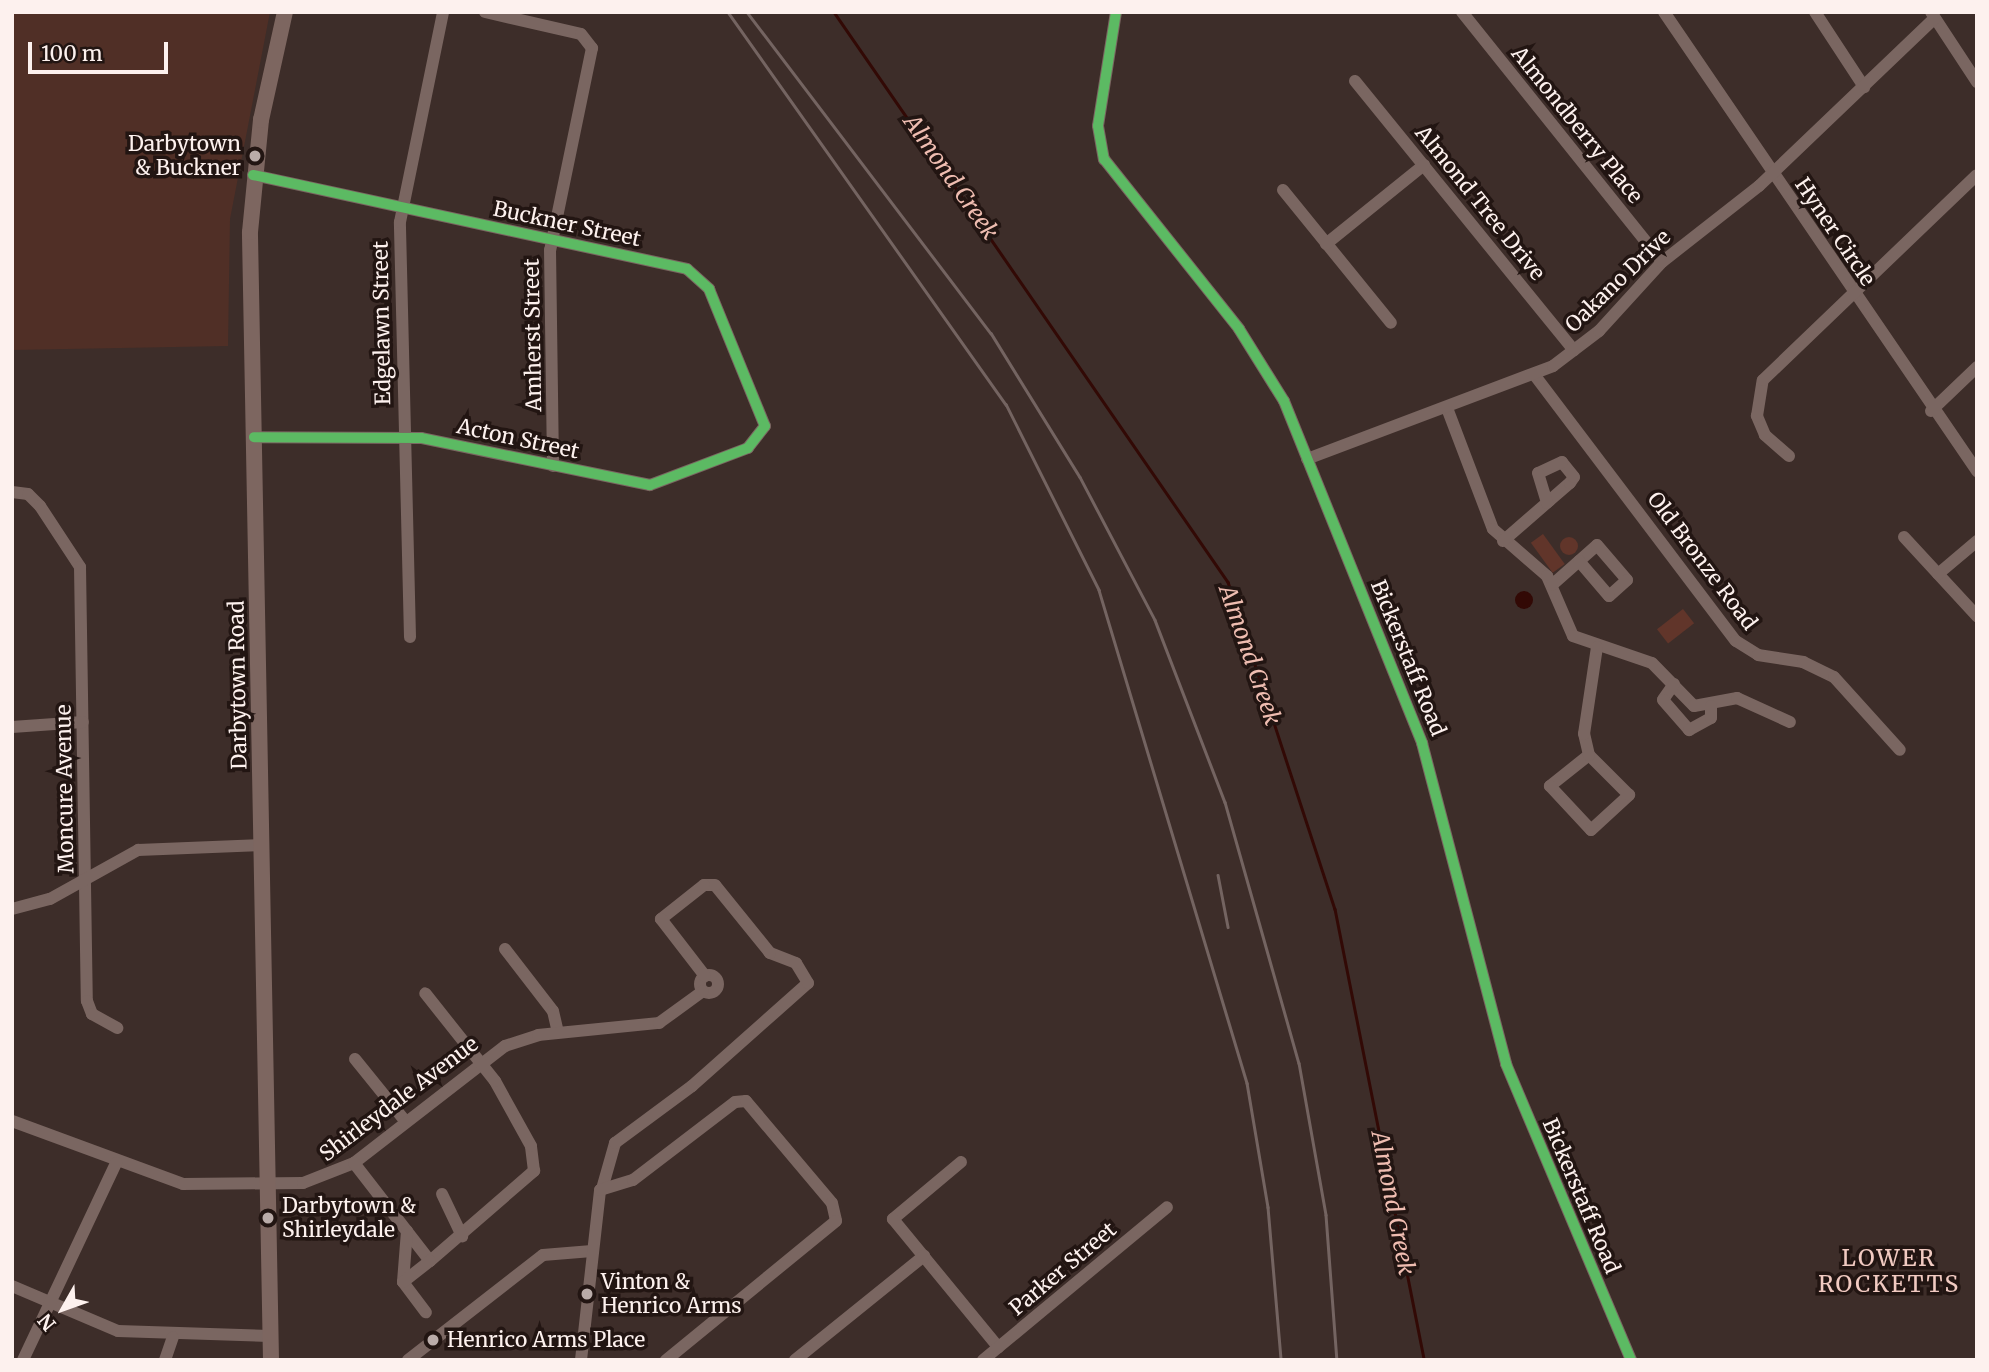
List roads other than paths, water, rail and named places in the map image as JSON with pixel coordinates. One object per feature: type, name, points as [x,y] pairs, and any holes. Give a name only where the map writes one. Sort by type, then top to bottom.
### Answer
[{"type":"main road","name":"Darbytown Road","points":[[271,1360],[254,437],[253,176],[285,12]]},
{"type":"street","name":"Edgelawn Street","points":[[410,637],[403,437],[401,207],[443,12]]},
{"type":"street","name":"Amherst Street","points":[[485,12],[589,41],[592,58],[552,241],[553,466]]},
{"type":"street","name":"Bickerstaff Road","points":[[1116,12],[1098,126],[1104,159],[1263,361],[1307,459],[1422,743],[1515,1090],[1631,1360]]},
{"type":"street","name":"Almondberry Place","points":[[1462,12],[1662,262]]},
{"type":"street","name":"Hyner Circle","points":[[1664,12],[1931,411],[1977,471]]},
{"type":"street","points":[[1815,12],[1864,88]]},
{"type":"street","name":"Oakano Drive","points":[[1307,459],[1536,376],[1574,350],[1662,262],[1772,173],[1864,88],[1933,15]]},
{"type":"street","points":[[1933,15],[1977,82]]},
{"type":"street","name":"Almond Tree Drive","points":[[1355,81],[1574,350]]},
{"type":"street","points":[[1326,244],[1424,165]]},
{"type":"street","points":[[1789,456],[1759,424],[1760,384],[1851,292],[1977,175]]},
{"type":"street","name":"Buckner Street","points":[[253,176],[401,207],[699,276],[764,415],[761,437]]},
{"type":"street","points":[[1283,190],[1391,323]]},
{"type":"street","points":[[1931,411],[1977,367]]},
{"type":"street","name":"Old Bronze Road","points":[[1536,376],[1736,641],[1758,655],[1803,662],[1834,677],[1900,750]]},
{"type":"street","points":[[1447,408],[1488,520],[1503,541],[1552,585],[1567,629],[1597,647],[1644,659],[1674,684],[1694,706],[1711,706],[1737,698],[1790,722]]},
{"type":"street","name":"Acton Street","points":[[254,437],[403,437],[660,485],[761,437]]},
{"type":"street","name":"Moncure Avenue","points":[[12,492],[30,495],[65,537],[80,567],[87,1008],[117,1028]]},
{"type":"street","points":[[1503,541],[1547,503]]},
{"type":"street","points":[[1904,537],[1977,616]]},
{"type":"street","points":[[1938,574],[1977,541]]},
{"type":"street","points":[[1552,585],[1579,561]]},
{"type":"street","points":[[1589,755],[1550,786],[1591,830],[1629,794],[1589,755],[1583,715],[1597,647]]},
{"type":"street","points":[[1674,684],[1663,701],[1689,730],[1712,718],[1711,706]]},
{"type":"street","points":[[12,727],[83,722]]},
{"type":"street","points":[[12,909],[86,878],[138,849],[263,845]]},
{"type":"street","name":"Shirleydale Avenue","points":[[12,1121],[116,1163],[183,1184],[268,1185],[318,1180],[354,1163],[480,1062],[523,1038],[608,1025],[659,1023],[703,991],[713,993],[719,985],[715,976],[705,976],[661,919],[704,885],[715,885],[770,953],[796,963],[808,983],[615,1143],[602,1189]]},
{"type":"street","points":[[505,950],[553,1011],[558,1032]]},
{"type":"street","points":[[403,1282],[528,1182],[535,1164],[480,1062],[425,993]]},
{"type":"street","points":[[355,1059],[406,1122]]},
{"type":"street","points":[[581,1360],[592,1251],[602,1189],[634,1180],[735,1102],[746,1101],[832,1203],[836,1218],[666,1360]]},
{"type":"street","points":[[961,1162],[893,1219],[998,1347]]},
{"type":"street","points":[[23,1360],[116,1163]]},
{"type":"street","points":[[354,1163],[430,1261]]},
{"type":"street","points":[[442,1194],[462,1236]]},
{"type":"street","name":"Parker Street","points":[[983,1360],[1167,1207]]},
{"type":"street","points":[[407,1231],[403,1282],[426,1312]]},
{"type":"street","points":[[408,1360],[543,1255],[592,1251]]},
{"type":"street","points":[[795,1360],[924,1256]]},
{"type":"street","points":[[12,1286],[49,1304],[118,1331],[173,1337],[270,1336]]},
{"type":"street","points":[[166,1360],[173,1337]]},
{"type":"waterway","name":"Almond Creek","points":[[834,12],[1228,582],[1335,909],[1424,1360]]},
{"type":"railway","points":[[728,12],[1006,404],[1099,590],[1247,1083],[1268,1207],[1281,1360]]},
{"type":"railway","points":[[747,12],[991,333],[1080,477],[1155,620],[1225,802],[1299,1063],[1326,1215],[1337,1360]]},
{"type":"railway","points":[[1218,875],[1228,927]]},
{"type":"place","name":"Darbytown & Buckner","points":[[255,156]]},
{"type":"place","name":"Darbytown & Shirleydale","points":[[268,1218]]},
{"type":"place","name":"Vinton & Henrico Arms","points":[[587,1294]]},
{"type":"place","name":"Henrico Arms Place","points":[[433,1340]]},
{"type":"district","name":"LOWER ROCKETTS","points":[[1889,1271]]}]
